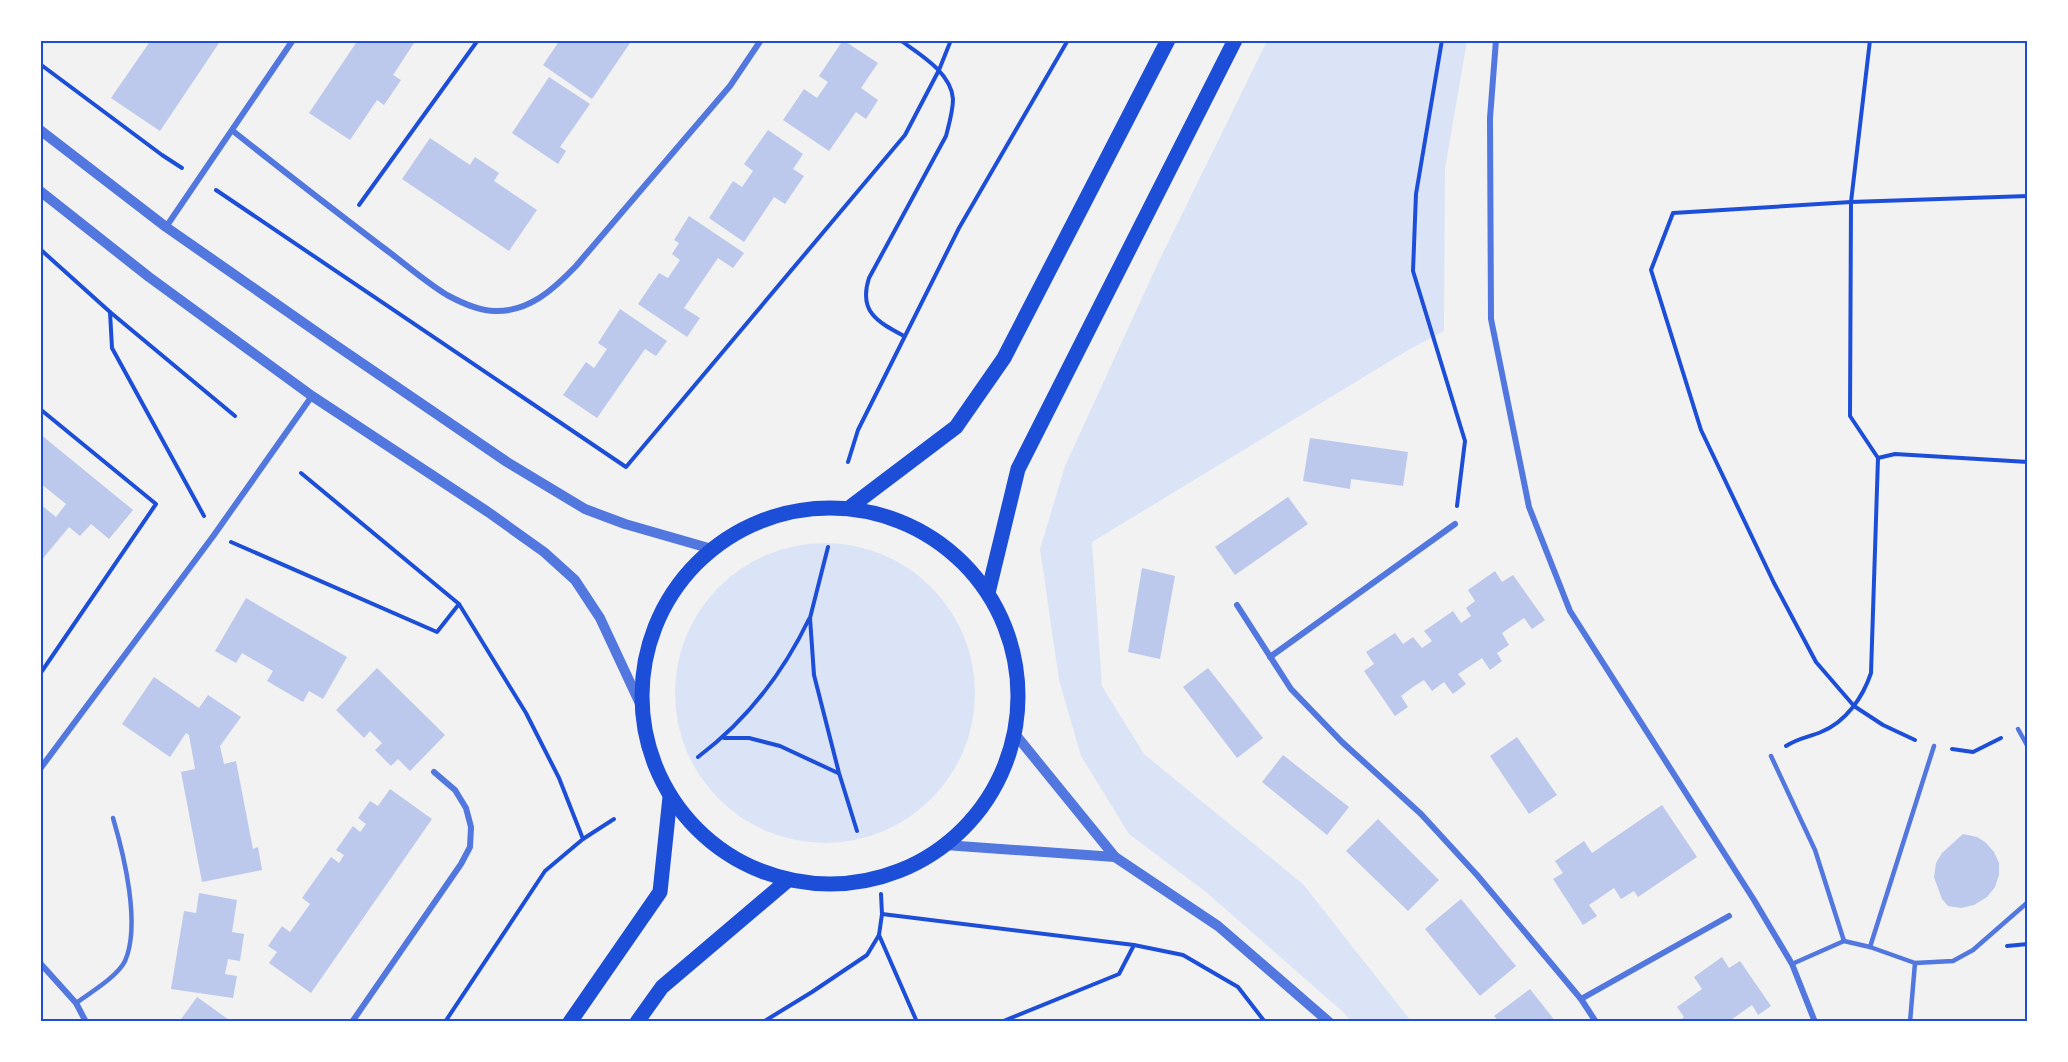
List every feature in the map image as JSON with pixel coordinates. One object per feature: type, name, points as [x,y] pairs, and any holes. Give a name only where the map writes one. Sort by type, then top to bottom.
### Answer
[{"type":"main road","points":[[849,508],[956,427],[1004,358],[1168,40]]},
{"type":"main road","points":[[988,593],[1018,469],[1235,40]]},
{"type":"main road","points":[[849,508],[903,522],[950,551],[988,593],[1009,637],[1015,666],[1018,685],[1015,734],[1001,776],[977,814],[945,845],[897,872],[843,885],[788,880],[742,863],[701,835],[670,797],[650,754],[642,708],[644,664],[657,620],[680,581],[712,549],[753,524],[800,510],[849,508]]},
{"type":"main road","points":[[570,1022],[660,892],[670,797]]},
{"type":"main road","points":[[637,1022],[662,987],[788,880]]},
{"type":"street","points":[[166,227],[293,40]]},
{"type":"street","points":[[232,131],[448,295],[474,306],[494,311],[514,309],[534,302],[553,290],[576,266],[730,86],[761,40]]},
{"type":"street","points":[[1496,40],[1490,118],[1491,319],[1529,507],[1570,611],[1754,900],[1792,964],[1815,1022]]},
{"type":"street","points":[[40,129],[166,227],[507,462],[585,508],[625,524],[712,549]]},
{"type":"street","points":[[40,191],[149,277],[312,396],[488,512],[544,552],[575,580],[600,618],[642,708]]},
{"type":"street","points":[[40,769],[214,535],[312,396]]},
{"type":"street","points":[[1270,657],[1455,524]]},
{"type":"street","points":[[1237,605],[1292,689],[1342,742],[1421,814],[1477,874],[1581,999],[1596,1022]]},
{"type":"street","points":[[1015,734],[1115,857],[1218,926],[1329,1022]]},
{"type":"street","points":[[352,1022],[461,864],[470,847],[471,827],[466,808],[455,790],[434,772]]},
{"type":"street","points":[[945,845],[1115,857]]},
{"type":"street","points":[[1581,999],[1729,916]]},
{"type":"street","points":[[40,963],[76,1004],[86,1022]]},
{"type":"lane","points":[[2018,729],[2028,747]]},
{"type":"lane","points":[[1870,947],[1934,746]]},
{"type":"lane","points":[[1771,756],[1815,850],[1844,941]]},
{"type":"lane","points":[[76,1004],[124,962],[131,937],[132,919],[120,840],[113,818]]},
{"type":"lane","points":[[1792,964],[1844,941],[1870,947],[1915,963],[1953,961],[1972,950],[2028,902]]},
{"type":"lane","points":[[1910,1022],[1915,963]]},
{"type":"path","points":[[348,221],[478,40]]},
{"type":"path","points":[[900,40],[939,70],[953,96],[946,136],[877,264],[865,291],[866,303],[879,322],[904,336]]},
{"type":"path","points":[[40,64],[162,155],[626,467],[905,135],[939,70],[951,40]]},
{"type":"path","points":[[848,462],[858,430],[959,228],[1068,40]]},
{"type":"path","points":[[1442,40],[1416,194],[1413,271],[1465,441],[1455,524]]},
{"type":"path","points":[[1771,756],[1796,739],[1834,726],[1854,706],[1866,688],[1871,673],[1878,458],[1850,416],[1851,202],[1870,40]]},
{"type":"path","points":[[1854,706],[1816,662],[1774,583],[1701,430],[1651,270],[1673,213],[1851,202],[2028,196]]},
{"type":"path","points":[[40,249],[110,312],[235,416]]},
{"type":"path","points":[[110,312],[112,348],[214,535],[437,632],[459,604]]},
{"type":"path","points":[[40,409],[156,504],[40,675]]},
{"type":"path","points":[[1878,458],[1895,454],[2028,462]]},
{"type":"path","points":[[301,473],[459,604],[526,713],[559,778],[584,839]]},
{"type":"path","points":[[698,757],[724,738],[764,693],[796,645],[810,618],[828,547]]},
{"type":"path","points":[[810,618],[814,675],[839,773],[857,831]]},
{"type":"path","points":[[724,738],[749,738],[780,746],[839,773]]},
{"type":"path","points":[[445,1022],[545,871],[584,839],[614,819]]},
{"type":"path","points":[[763,1022],[867,955],[879,935],[882,914],[881,894]]},
{"type":"path","points":[[882,914],[1134,945],[1183,955],[1238,987],[1265,1022]]},
{"type":"path","points":[[879,935],[917,1022]]},
{"type":"path","points":[[1001,1022],[1119,974],[1134,945]]},
{"type":"shaded area","points":[[1267,41],[1467,41],[1445,169],[1444,331],[1410,349],[1092,542],[1102,686],[1144,754],[1303,884],[1411,1021],[1351,1021],[1206,892],[1129,834],[1081,756],[1059,680],[1040,549],[1065,466],[1158,263]]},
{"type":"shaded area","points":[[825,543],[854,546],[882,555],[896,561],[931,587],[957,622],[963,636],[972,664],[975,693],[972,722],[963,750],[957,764],[931,799],[896,825],[882,831],[854,840],[825,843],[796,840],[768,831],[754,825],[719,799],[693,764],[687,750],[678,722],[675,693],[678,664],[687,636],[693,622],[719,587],[754,561],[768,555],[796,546]]},
{"type":"building","points":[[151,40],[221,40],[160,131],[111,98]]},
{"type":"building","points":[[358,40],[416,40],[393,75],[401,80],[384,105],[377,100],[350,140],[309,113]]},
{"type":"building","points":[[560,40],[626,40],[630,43],[592,99],[543,65]]},
{"type":"building","points":[[843,40],[878,63],[861,88],[878,100],[866,119],[856,112],[829,151],[783,120],[804,89],[817,98],[828,82],[819,76]]},
{"type":"building","points":[[549,77],[590,104],[560,147],[566,151],[558,164],[512,133]]},
{"type":"building","points":[[768,130],[803,154],[793,169],[804,176],[785,204],[774,197],[744,242],[709,218],[733,181],[742,187],[753,171],[744,164]]},
{"type":"building","points":[[430,138],[470,165],[475,157],[499,173],[494,181],[537,210],[509,251],[402,179]]},
{"type":"building","points":[[689,216],[744,253],[733,268],[718,258],[684,308],[700,318],[687,337],[638,304],[659,273],[668,278],[680,260],[672,254],[679,243],[674,240]]},
{"type":"building","points":[[620,309],[667,341],[656,356],[645,349],[597,418],[563,395],[586,362],[594,368],[607,349],[598,343]]},
{"type":"building","points":[[40,434],[133,510],[109,539],[91,524],[80,536],[69,527],[40,562],[40,504],[56,517],[66,504],[40,483]]},
{"type":"building","points":[[1310,438],[1408,452],[1403,486],[1351,479],[1350,489],[1303,481]]},
{"type":"building","points":[[1288,497],[1308,524],[1235,575],[1215,547]]},
{"type":"building","points":[[1142,568],[1175,576],[1160,659],[1128,652]]},
{"type":"building","points":[[1495,571],[1502,582],[1513,575],[1545,620],[1532,629],[1524,618],[1502,633],[1509,645],[1497,653],[1502,661],[1490,670],[1482,658],[1458,674],[1466,684],[1453,694],[1444,682],[1432,691],[1424,680],[1413,687],[1401,696],[1408,707],[1395,716],[1364,671],[1374,664],[1366,652],[1395,633],[1403,644],[1413,637],[1422,648],[1432,641],[1424,631],[1453,611],[1461,623],[1471,616],[1466,608],[1475,601],[1468,590]]},
{"type":"building","points":[[246,598],[347,657],[323,699],[309,691],[303,702],[267,681],[273,671],[242,653],[236,663],[215,651]]},
{"type":"building","points":[[377,668],[445,735],[410,771],[398,759],[391,766],[375,750],[382,743],[370,731],[364,738],[336,710]]},
{"type":"building","points":[[1208,668],[1263,738],[1237,758],[1183,687]]},
{"type":"building","points":[[154,677],[199,708],[208,695],[241,717],[220,746],[224,764],[236,761],[253,849],[258,847],[262,870],[202,882],[181,772],[195,769],[189,735],[186,733],[170,757],[122,724]]},
{"type":"building","points":[[1517,737],[1557,795],[1529,814],[1490,756]]},
{"type":"building","points":[[1283,755],[1349,807],[1327,835],[1262,782]]},
{"type":"building","points":[[390,789],[432,819],[311,993],[269,963],[277,952],[268,946],[282,926],[290,932],[310,904],[302,898],[331,857],[339,863],[344,855],[336,850],[353,826],[360,832],[366,824],[358,818],[370,801],[378,806]]},
{"type":"building","points":[[1662,805],[1697,857],[1638,897],[1634,891],[1621,899],[1614,888],[1589,905],[1597,916],[1583,925],[1553,879],[1563,873],[1555,861],[1584,841],[1592,853]]},
{"type":"building","points":[[1378,819],[1439,880],[1408,911],[1346,851]]},
{"type":"building","points":[[1963,834],[1977,837],[1994,852],[1999,863],[1999,875],[1995,887],[1987,897],[1974,905],[1961,908],[1948,906],[1942,899],[1934,877],[1936,863],[1942,853]]},
{"type":"building","points":[[199,893],[237,900],[232,932],[244,934],[240,961],[228,959],[225,974],[237,976],[233,998],[171,989],[184,911],[196,913]]},
{"type":"building","points":[[1461,899],[1516,966],[1480,996],[1425,929]]},
{"type":"building","points":[[1722,957],[1729,968],[1740,961],[1771,1006],[1758,1015],[1752,1005],[1728,1022],[1678,1022],[1684,1017],[1677,1007],[1702,989],[1694,977]]},
{"type":"building","points":[[1530,989],[1556,1022],[1499,1022],[1494,1016]]},
{"type":"building","points":[[197,997],[232,1022],[179,1022]]}]
